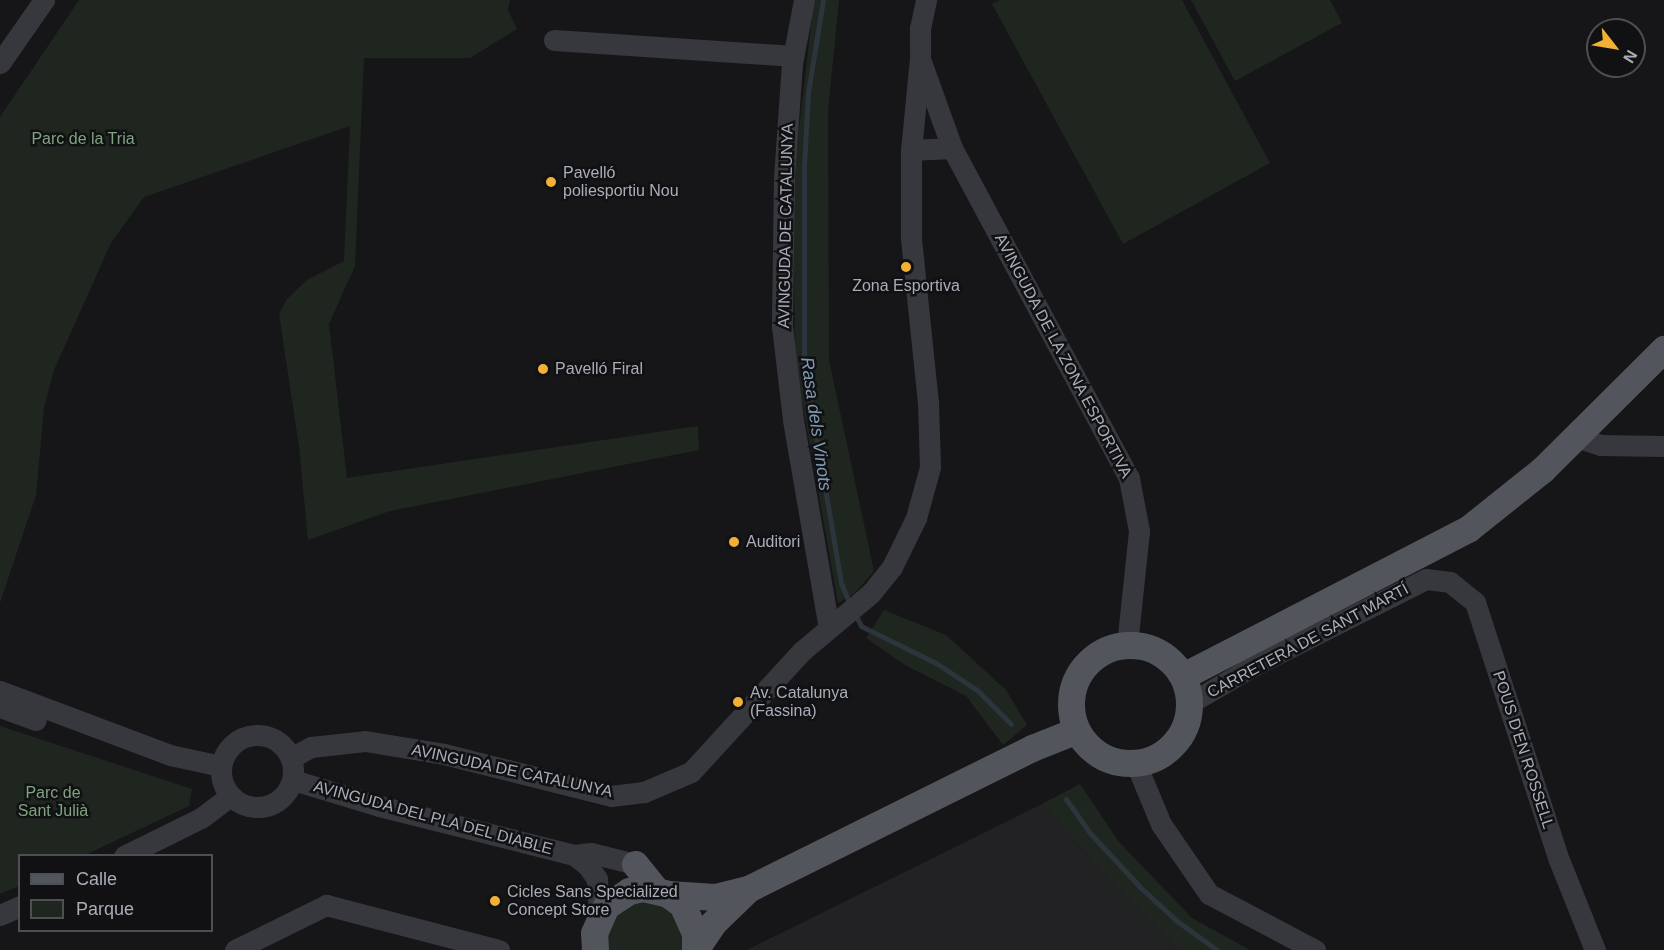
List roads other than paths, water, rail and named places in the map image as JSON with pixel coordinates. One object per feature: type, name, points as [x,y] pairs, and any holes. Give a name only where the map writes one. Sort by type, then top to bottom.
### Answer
[{"type":"main road","points":[[1183,675],[1468,529],[1520,490],[1664,349]]},
{"type":"main road","points":[[1127,645],[1143,646],[1168,658],[1183,675],[1190,703],[1188,720],[1176,743],[1159,757],[1136,764],[1112,761],[1090,748],[1077,730],[1071,703],[1074,684],[1084,667],[1105,650],[1127,645]]},
{"type":"main road","points":[[591,937],[606,906],[623,894],[662,892],[715,897],[748,889],[1032,748],[1077,730]]},
{"type":"main road","name":"AVINGUDA DEL PLA DEL DIABLE","points":[[635,864],[691,918],[695,950]]},
{"type":"main road","points":[[695,950],[713,923],[748,889]]},
{"type":"street","points":[[3,48],[44,0]]},
{"type":"street","name":"AVINGUDA DE CATALUNYA","points":[[291,758],[311,747],[365,741],[444,754],[610,796],[644,792],[691,772],[802,651],[829,628],[793,420],[782,326],[784,177],[793,56],[804,0]]},
{"type":"street","name":"AVINGUDA DE LA ZONA ESPORTIVA","points":[[926,0],[920,28],[920,60],[952,148],[1129,478],[1139,531],[1127,645]]},
{"type":"street","points":[[554,40],[793,56]]},
{"type":"street","points":[[829,628],[871,593],[892,567],[916,518],[930,467],[928,403],[911,238],[911,150],[920,60]]},
{"type":"street","points":[[913,116],[945,124]]},
{"type":"street","name":"AVINGUDA DE LA ZONA ESPORTIVA","points":[[913,116],[952,148]]},
{"type":"street","points":[[911,150],[952,148]]},
{"type":"street","points":[[1576,436],[1600,445],[1664,446]]},
{"type":"street","name":"CARRETERA DE SANT MARTÍ","points":[[1190,703],[1254,665],[1426,579]]},
{"type":"street","name":"POUS D'EN ROSSELL","points":[[1426,579],[1450,582],[1475,602],[1559,860],[1596,950]]},
{"type":"street","points":[[0,691],[170,755],[224,781],[238,803],[260,808],[281,799],[293,780],[291,758],[276,740],[253,735],[232,745],[224,781],[201,818],[126,854]]},
{"type":"street","points":[[0,707],[111,748],[224,781]]},
{"type":"street","points":[[1136,764],[1161,824],[1209,894],[1315,950]]},
{"type":"street","name":"AVINGUDA DEL PLA DEL DIABLE","points":[[293,780],[379,806],[574,855],[587,864],[597,879],[591,937]]},
{"type":"street","name":"AVINGUDA DEL PLA DEL DIABLE","points":[[574,855],[591,853],[635,864]]},
{"type":"street","points":[[235,950],[326,905],[499,950]]},
{"type":"street","points":[[0,915],[18,907]]},
{"type":"waterway","name":"Rasa dels Vinots","points":[[823,0],[808,93],[804,166],[804,364],[841,583],[850,604]]},
{"type":"waterway","name":"Rasa dels Vinots","points":[[854,612],[861,626],[936,663],[977,690],[1011,724]]},
{"type":"waterway","points":[[1066,799],[1090,833],[1140,887],[1177,921],[1217,950]]},
{"type":"place","name":"Pavelló poliesportiu Nou","points":[[551,182]]},
{"type":"place","name":"Zona Esportiva","points":[[906,267]]},
{"type":"place","name":"Pavelló Firal","points":[[543,369]]},
{"type":"place","name":"Auditori","points":[[734,542]]},
{"type":"place","name":"Av. Catalunya (Fassina)","points":[[738,702]]},
{"type":"place","name":"Cicles Sans Specialized Concept Store","points":[[495,901]]},
{"type":"park label","name":"Parc de la Tria","points":[[83,139]]},
{"type":"park label","name":"Parc de Sant Julià","points":[[53,802]]}]
